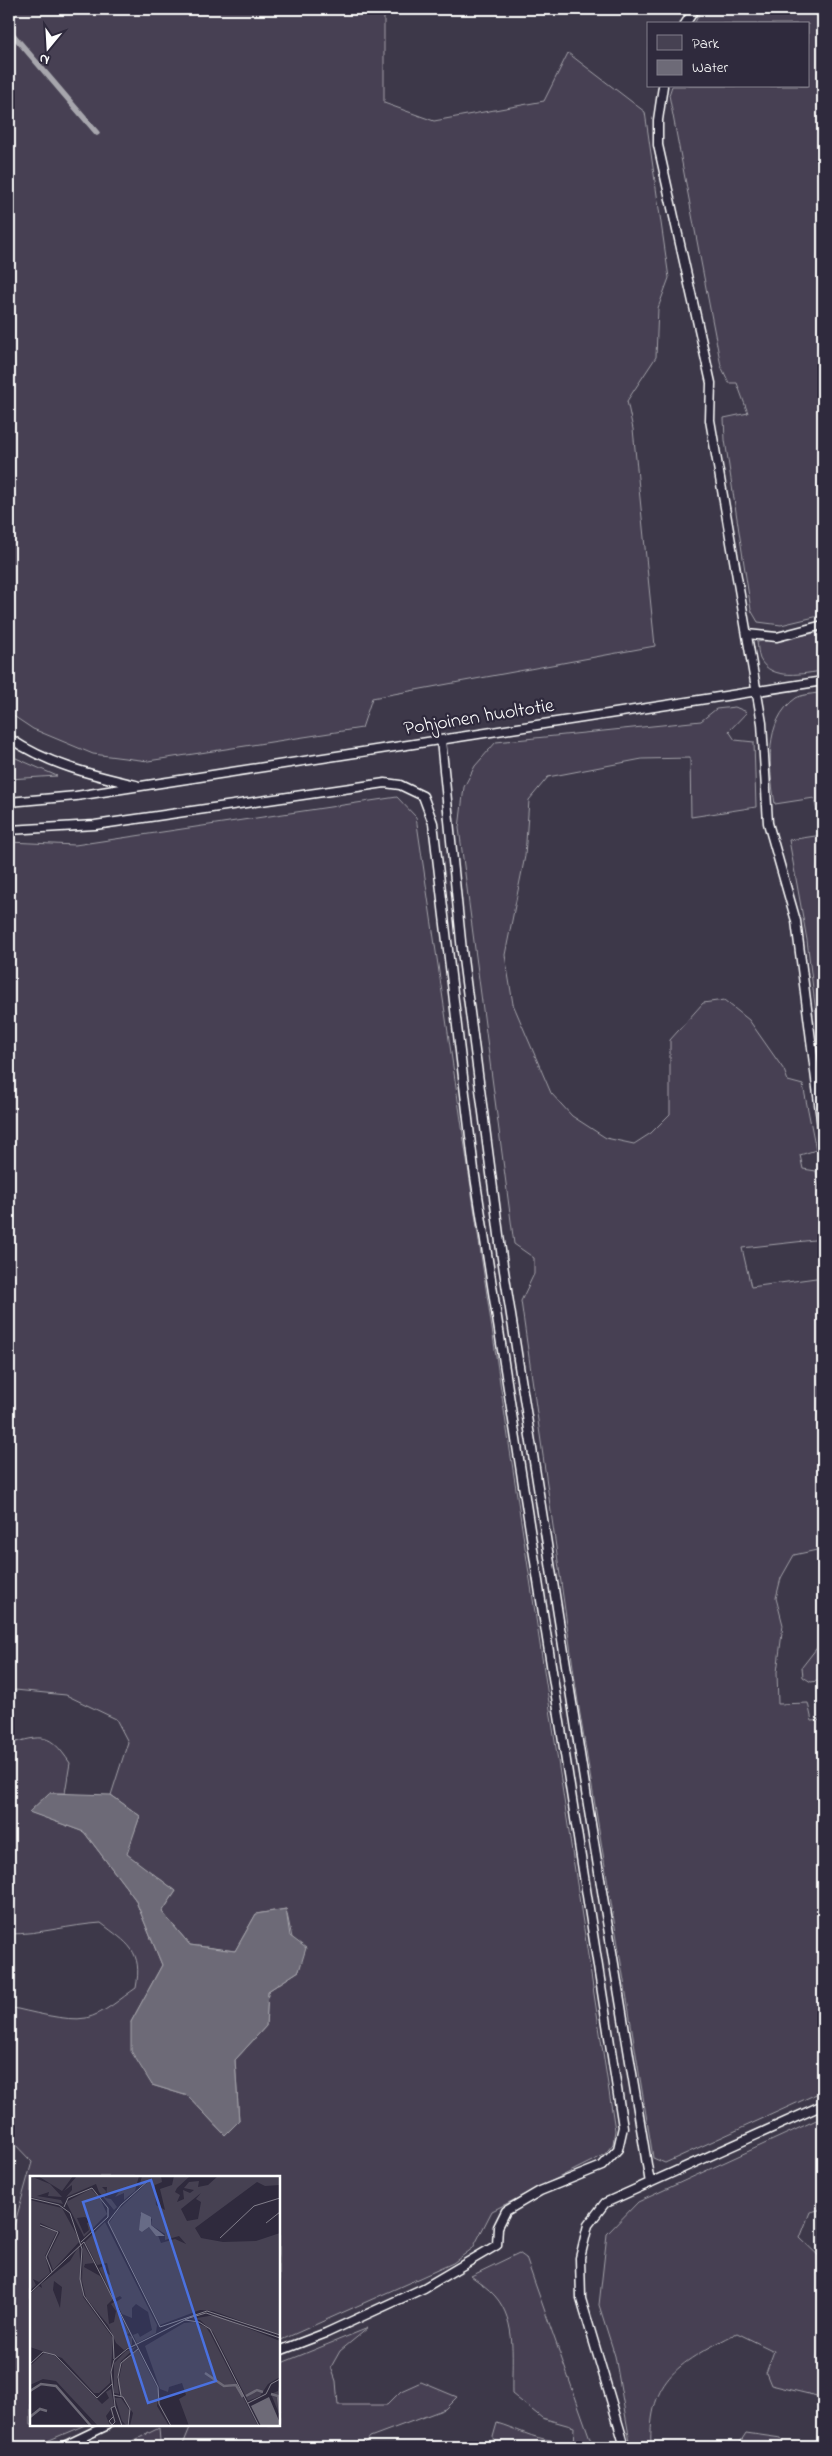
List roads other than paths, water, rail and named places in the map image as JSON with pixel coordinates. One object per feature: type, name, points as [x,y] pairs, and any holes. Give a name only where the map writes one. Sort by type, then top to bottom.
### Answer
[{"type":"lane","points":[[686,22],[695,9]]},
{"type":"lane","points":[[664,88],[658,120],[658,145],[710,383],[710,420],[762,723],[768,823],[796,921],[823,1135]]},
{"type":"lane","points":[[747,634],[777,636],[823,625]]},
{"type":"lane","name":"Pohjoinen huoltotie","points":[[9,802],[76,796],[823,681]]},
{"type":"lane","name":"Pohjoinen huoltotie","points":[[9,738],[27,750],[84,773],[140,786]]},
{"type":"lane","points":[[441,740],[462,951],[502,1258],[591,1824],[650,2183]]},
{"type":"lane","points":[[9,830],[95,825],[385,783],[400,784],[423,796],[433,823],[466,1116],[622,2127],[618,2150],[602,2166],[540,2192],[506,2212],[498,2227],[497,2245],[424,2288],[326,2333],[280,2351]]},
{"type":"lane","points":[[625,2447],[581,2300],[580,2258],[588,2225],[605,2203],[823,2105]]},
{"type":"lane","points":[[62,2447],[106,2426]]},
{"type":"water","points":[[49,1793],[111,1795],[140,1816],[127,1854],[176,1891],[162,1912],[190,1945],[235,1951],[256,1914],[286,1909],[290,1936],[306,1948],[299,1971],[268,1991],[266,2026],[235,2060],[239,2121],[225,2135],[188,2096],[152,2085],[131,2051],[131,2022],[162,1965],[135,1899],[84,1832],[29,1812]]},
{"type":"waterway","points":[[9,30],[97,133]]}]
